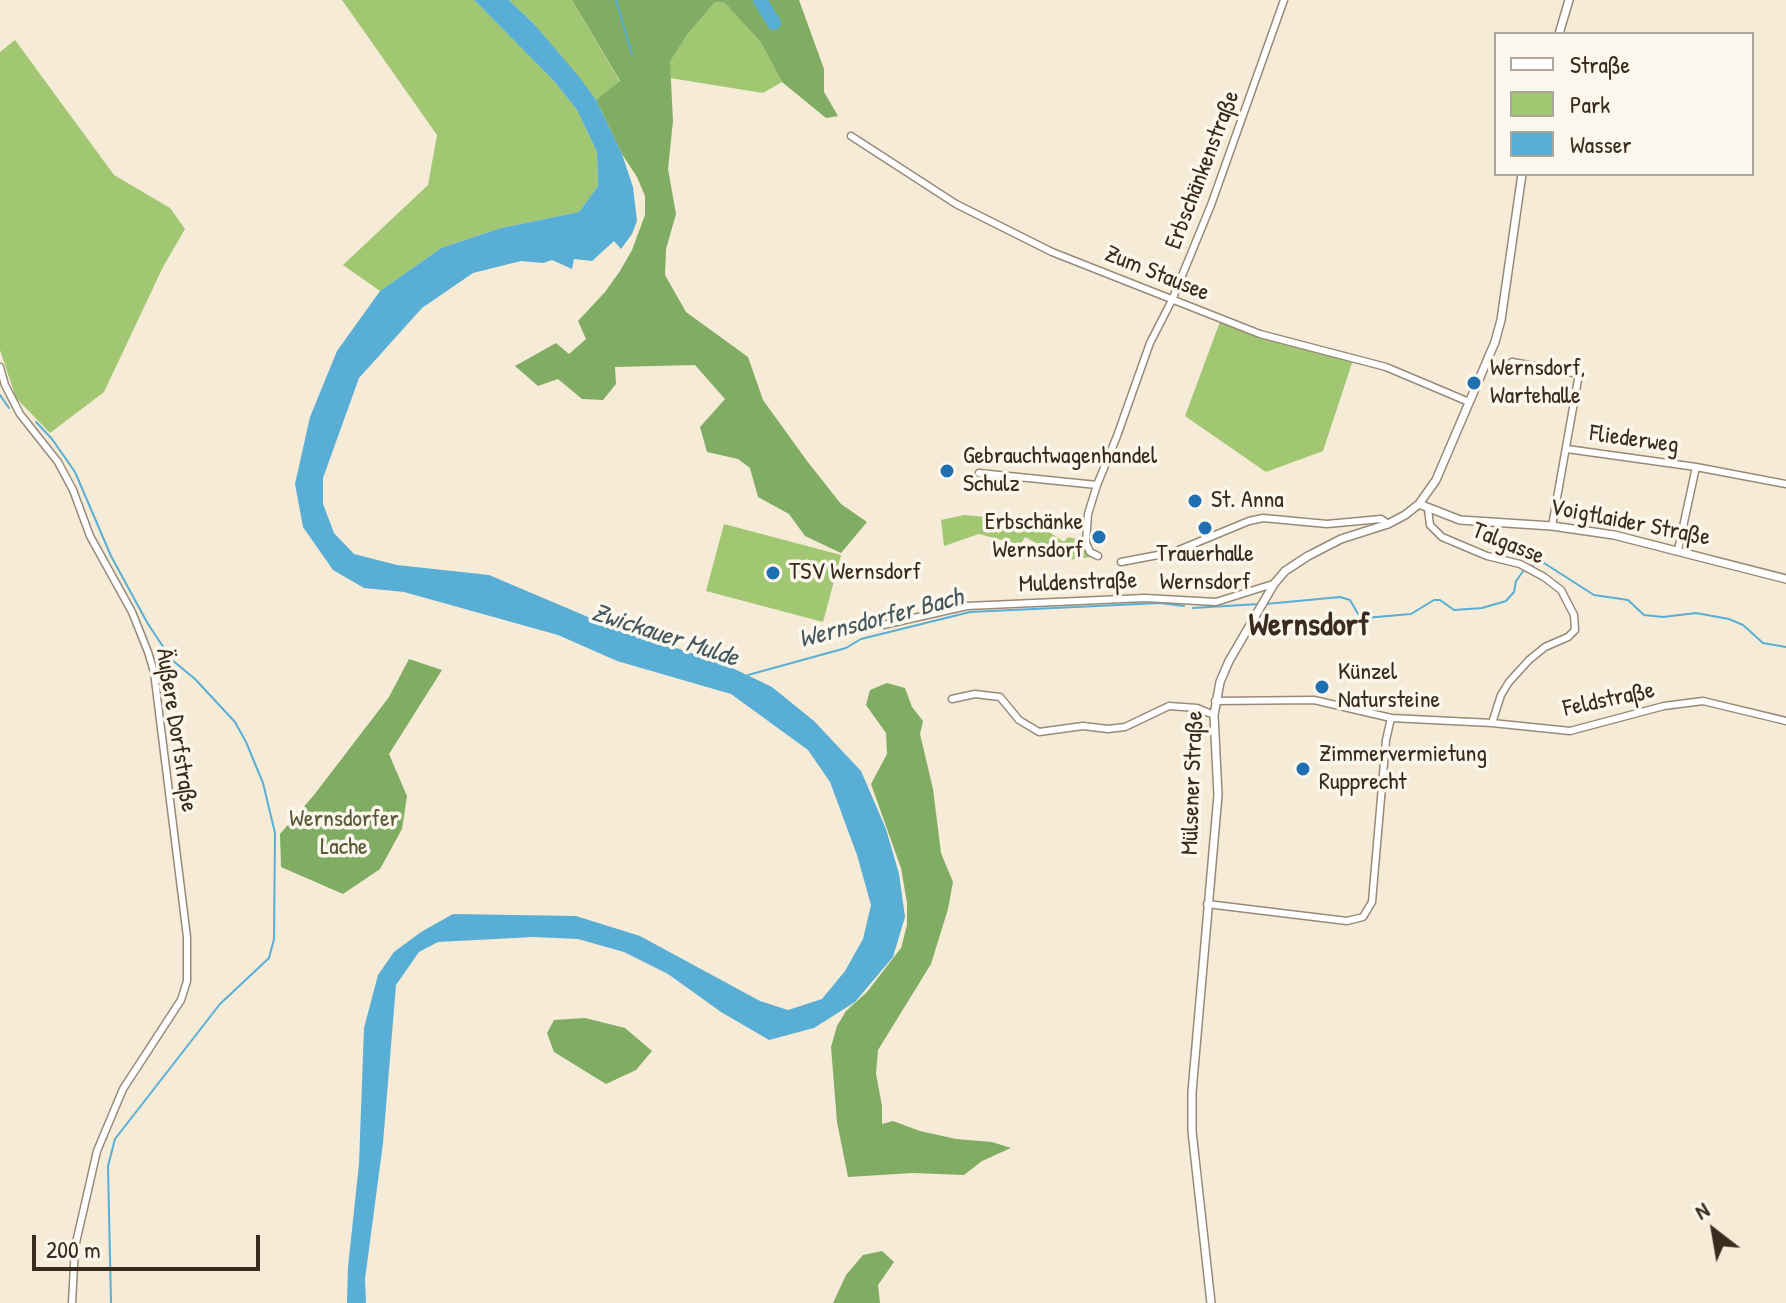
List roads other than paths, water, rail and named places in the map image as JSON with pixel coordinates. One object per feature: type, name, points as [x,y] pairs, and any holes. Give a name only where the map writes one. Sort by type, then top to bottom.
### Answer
[{"type":"street","name":"Erbschänkenstraße","points":[[1098,556],[1090,552],[1086,543],[1088,514],[1097,485],[1150,343],[1172,300],[1211,205],[1284,0]]},
{"type":"street","points":[[1560,32],[1569,0]]},
{"type":"street","name":"Zum Stausee","points":[[851,136],[956,204],[1052,252],[1260,334],[1386,367],[1469,402]]},
{"type":"street","name":"Mülsener Straße","points":[[1211,1303],[1192,1131],[1193,1077],[1218,795],[1215,701],[1229,661],[1274,584],[1285,571],[1341,539],[1388,524],[1419,504],[1436,480],[1495,342],[1501,320],[1522,176]]},
{"type":"street","name":"Fliederweg","points":[[1512,362],[1579,374],[1552,526]]},
{"type":"street","name":"Äußere Dorfstraße","points":[[0,367],[5,385],[20,414],[58,462],[73,490],[90,536],[132,612],[148,652],[154,672],[187,937],[184,992],[170,1020],[123,1089],[104,1130],[75,1247],[72,1303]]},
{"type":"street","name":"Fliederweg","points":[[1567,449],[1696,467],[1786,484]]},
{"type":"street","name":"Fliederweg","points":[[1678,550],[1696,467]]},
{"type":"street","points":[[979,473],[1097,485]]},
{"type":"street","name":"Voigtlaider Straße","points":[[1419,504],[1460,520],[1552,526],[1614,535],[1786,579]]},
{"type":"street","name":"Talgasse","points":[[1428,509],[1430,525],[1442,537],[1487,556],[1528,568],[1561,590],[1574,615],[1575,630],[1568,637],[1545,647],[1509,682],[1501,695],[1492,723]]},
{"type":"street","points":[[1121,562],[1174,552],[1263,518],[1327,524],[1381,519],[1388,524]]},
{"type":"street","name":"Muldenstraße","points":[[883,625],[967,606],[1145,598],[1216,602],[1274,584]]},
{"type":"street","points":[[952,699],[975,694],[1000,697],[1019,720],[1039,732],[1083,726],[1108,729],[1125,727],[1169,706],[1197,708],[1214,715]]},
{"type":"street","name":"Feldstraße","points":[[1215,701],[1314,700],[1391,718],[1570,731],[1664,706],[1703,701],[1786,721]]},
{"type":"street","points":[[1207,904],[1347,921],[1363,917],[1372,902],[1386,740],[1391,718]]},
{"type":"water","points":[[474,0],[509,0],[580,78],[596,100],[622,154],[633,187],[637,221],[621,249],[614,241],[592,261],[574,259],[572,269],[552,260],[543,263],[521,261],[473,273],[422,308],[359,378],[323,478],[323,504],[334,533],[354,554],[397,565],[489,575],[614,628],[720,662],[772,687],[814,721],[861,771],[886,829],[899,874],[905,917],[893,957],[855,1002],[814,1028],[769,1040],[721,1012],[668,974],[624,952],[578,939],[533,937],[438,942],[419,952],[396,985],[383,1143],[365,1279],[366,1303],[347,1303],[359,1164],[364,1028],[378,975],[394,952],[453,914],[576,916],[640,936],[760,1001],[788,1010],[822,999],[845,971],[863,939],[871,905],[857,855],[830,782],[808,750],[731,694],[617,661],[558,635],[404,592],[364,588],[333,570],[303,527],[295,484],[310,417],[337,351],[380,291],[441,248],[501,228],[579,212],[598,186],[597,152],[577,110],[554,81]]},
{"type":"waterway","points":[[616,0],[632,55]]},
{"type":"waterway","points":[[760,0],[774,23]]},
{"type":"waterway","points":[[0,395],[9,408]]},
{"type":"waterway","points":[[36,422],[75,472],[111,556],[148,624],[172,660],[195,679],[235,722],[263,783],[275,833],[274,939],[269,958],[220,1004],[115,1139],[108,1166],[111,1303]]},
{"type":"waterway","name":"Wernsdorfer Bach","points":[[1530,566],[1544,563],[1594,595],[1628,600],[1644,615],[1663,617],[1696,613],[1729,619],[1743,625],[1763,643],[1786,647]]},
{"type":"waterway","name":"Wernsdorfer Bach","points":[[1266,604],[1340,597],[1350,600],[1358,614],[1365,618],[1411,614],[1434,600],[1440,600],[1454,610],[1482,608],[1506,601],[1524,570]]},
{"type":"waterway","name":"Wernsdorfer Bach","points":[[748,675],[846,648],[861,639],[970,612],[1160,603],[1184,606]]},
{"type":"waterway","name":"Wernsdorfer Bach","points":[[1193,608],[1259,604]]},
{"type":"place","name":"Wernsdorf, Wartehalle","points":[[1474,383]]},
{"type":"place","name":"Gebrauchtwagenhandel Schulz","points":[[947,471]]},
{"type":"place","name":"St. Anna","points":[[1195,501]]},
{"type":"place","name":"Trauerhalle Wernsdorf","points":[[1205,528]]},
{"type":"place","name":"Erbschänke Wernsdorf","points":[[1099,537]]},
{"type":"place","name":"TSV Wernsdorf","points":[[773,573]]},
{"type":"place","name":"Künzel Natursteine","points":[[1322,687]]},
{"type":"place","name":"Zimmervermietung Rupprecht","points":[[1303,769]]},
{"type":"district","name":"Wernsdorf","points":[[1309,626]]},
{"type":"water label","name":"Zwickauer Mulde","points":[[665,636]]},
{"type":"park label","name":"Wernsdorfer Lache","points":[[344,834]]}]
